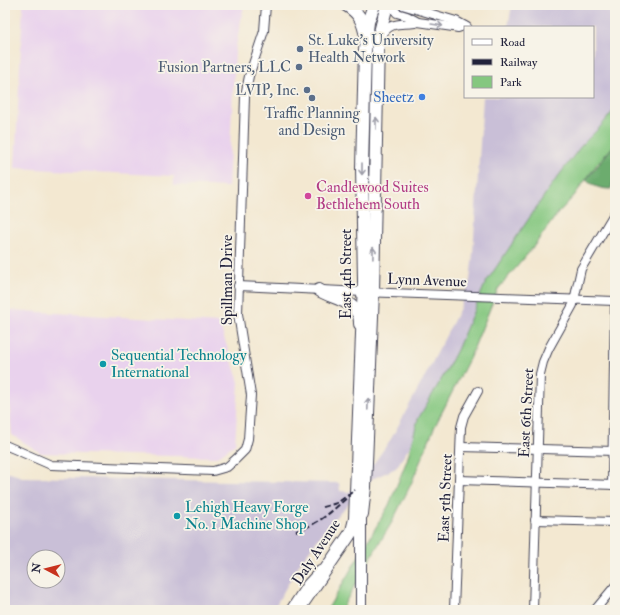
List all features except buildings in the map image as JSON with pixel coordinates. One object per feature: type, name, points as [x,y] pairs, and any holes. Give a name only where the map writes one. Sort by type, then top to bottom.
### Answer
[{"type":"highway","points":[[346,5],[358,13],[366,34]]},
{"type":"highway","name":"East 4th Street","points":[[358,514],[363,509],[361,484],[362,332],[368,292],[362,167],[364,50],[368,22],[374,5]]},
{"type":"highway","name":"East 4th Street","points":[[358,514],[356,496],[366,471],[368,292],[378,40],[388,5]]},
{"type":"highway","points":[[319,290],[349,304],[354,308],[358,314],[362,332]]},
{"type":"highway","name":"Daly Avenue","points":[[298,610],[352,531],[358,514]]},
{"type":"highway","name":"Daly Avenue","points":[[307,610],[354,539],[359,528],[358,514]]},
{"type":"main road","name":"East 4th Street","points":[[358,514],[362,548],[361,610]]},
{"type":"street","name":"Spillman Drive","points":[[5,445],[51,465],[213,471],[227,467],[245,450],[248,440],[251,409],[249,382],[238,314],[238,286],[245,96],[249,76],[264,31],[266,5]]},
{"type":"street","points":[[388,5],[397,13],[418,22]]},
{"type":"street","points":[[402,5],[418,8],[466,26]]},
{"type":"street","points":[[378,40],[384,31],[394,25],[418,22],[458,28],[464,26]]},
{"type":"street","name":"East 6th Street","points":[[533,610],[539,381],[549,348],[571,310],[575,300],[576,284],[581,269],[615,212]]},
{"type":"street","name":"Lynn Avenue","points":[[238,286],[615,301]]},
{"type":"street","points":[[459,480],[613,485],[615,301]]},
{"type":"street","name":"East 5th Street","points":[[454,610],[461,427],[463,418],[478,391]]},
{"type":"street","points":[[461,447],[614,451]]},
{"type":"street","points":[[535,520],[615,522]]},
{"type":"street","points":[[290,610],[307,584],[338,552]]},
{"type":"street","points":[[595,610],[615,586]]},
{"type":"shaded area","points":[[23,5],[244,5],[235,51],[228,187],[174,185],[174,176],[15,168]]},
{"type":"shaded area","points":[[512,5],[615,5],[615,109],[581,146],[548,190],[485,284],[457,350],[418,419],[412,443],[396,468],[372,479],[331,522],[300,563],[273,610],[5,610],[5,471],[22,477],[339,483],[340,491],[349,492],[372,466],[391,439],[459,310],[470,280],[483,98],[594,98],[594,26],[508,26]]},
{"type":"shaded area","points":[[8,310],[219,323],[239,382],[235,444],[217,457],[41,453],[12,435],[5,361]]},
{"type":"green space","points":[[615,109],[615,144],[597,164],[574,196],[558,213],[531,250],[498,289],[471,355],[434,428],[411,484],[392,522],[341,610],[327,610],[389,505],[407,460],[418,419],[457,350],[485,284],[548,190],[581,146]]},
{"type":"green space","points":[[615,144],[615,175],[611,189],[595,186],[586,180]]},
{"type":"railway","points":[[323,507],[337,503],[355,490]]},
{"type":"railway","points":[[296,531],[318,521],[349,496]]},
{"type":"place","name":"St. Luke's University Health Network","points":[[300,49]]},
{"type":"place","name":"Fusion Partners, LLC","points":[[299,67]]},
{"type":"place","name":"LVIP, Inc.","points":[[307,90]]},
{"type":"place","name":"Sheetz","points":[[422,97]]},
{"type":"place","name":"Traffic Planning and Design","points":[[312,98]]},
{"type":"place","name":"Candlewood Suites Bethlehem South","points":[[308,196]]},
{"type":"place","name":"Sequential Technology International","points":[[103,364]]},
{"type":"place","name":"Lehigh Heavy Forge No. 1 Machine Shop","points":[[177,516]]}]
